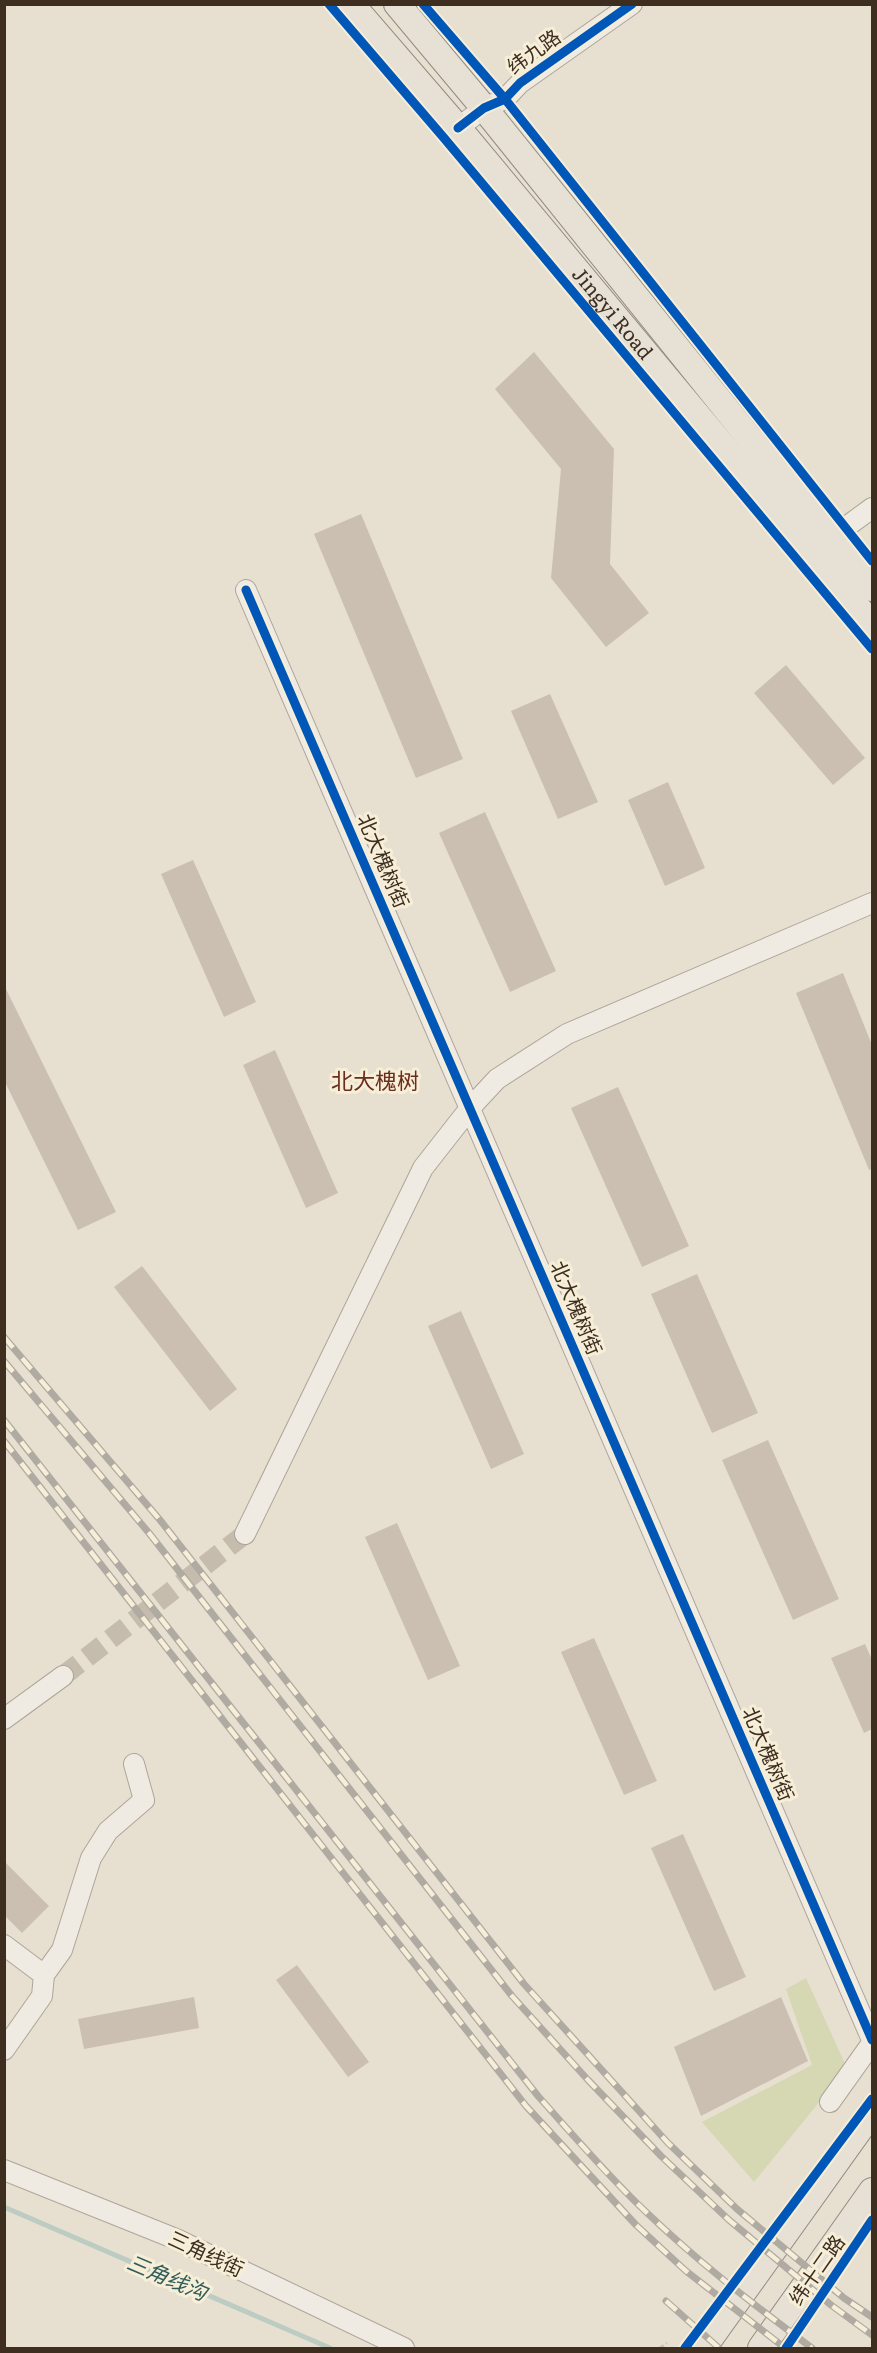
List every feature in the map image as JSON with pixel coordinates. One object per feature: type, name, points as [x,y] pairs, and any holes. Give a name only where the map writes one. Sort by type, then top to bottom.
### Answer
[{"type":"main road","name":"Jingyi Road","points":[[351,4],[458,128],[873,625]]},
{"type":"main road","name":"Jingyi Road","points":[[397,4],[873,588]]},
{"type":"main road","points":[[703,2349],[873,2112]]},
{"type":"main road","name":"纬十二路","points":[[760,2349],[873,2191]]},
{"type":"street","name":"纬九路","points":[[458,128],[484,108],[505,99],[520,83],[632,4]]},
{"type":"street","points":[[826,533],[846,527],[873,508]]},
{"type":"street","name":"北大槐树街","points":[[246,590],[873,2041]]},
{"type":"street","points":[[245,1534],[423,1168],[470,1108],[497,1079],[567,1034],[873,903]]},
{"type":"street","points":[[4,1719],[63,1676]]},
{"type":"street","points":[[4,2050],[42,1996],[44,1976],[62,1950],[91,1858],[108,1831],[144,1800],[134,1764]]},
{"type":"street","points":[[4,1945],[44,1976]]},
{"type":"street","points":[[830,2102],[873,2041]]},
{"type":"street","name":"三角线街","points":[[4,2170],[176,2239],[404,2349]]},
{"type":"path","points":[[660,2349],[667,2343]]},
{"type":"green space","points":[[806,1978],[847,2068],[754,2182],[702,2122],[812,2065],[786,1989]]},
{"type":"building","points":[[534,352],[614,449],[610,564],[649,613],[606,647],[551,578],[561,469],[495,389]]},
{"type":"building","points":[[361,514],[463,759],[416,778],[314,534]]},
{"type":"building","points":[[786,665],[865,758],[833,785],[754,693]]},
{"type":"building","points":[[550,694],[598,802],[558,819],[511,711]]},
{"type":"building","points":[[668,782],[705,868],[665,886],[628,800]]},
{"type":"building","points":[[485,812],[556,971],[510,992],[439,833]]},
{"type":"building","points":[[193,860],[256,1002],[224,1017],[161,874]]},
{"type":"building","points":[[843,973],[872,1045],[872,1169],[869,1170],[796,993]]},
{"type":"building","points":[[4,985],[116,1212],[78,1230],[4,1080]]},
{"type":"building","points":[[275,1050],[338,1193],[306,1208],[243,1065]]},
{"type":"building","points":[[618,1087],[689,1246],[642,1267],[571,1108]]},
{"type":"building","points":[[142,1266],[237,1389],[210,1411],[114,1287]]},
{"type":"building","points":[[697,1274],[758,1413],[712,1433],[651,1294]]},
{"type":"building","points":[[461,1311],[524,1454],[491,1469],[428,1326]]},
{"type":"building","points":[[768,1440],[839,1599],[793,1620],[722,1460]]},
{"type":"building","points":[[397,1523],[460,1666],[428,1680],[365,1537]]},
{"type":"building","points":[[594,1638],[657,1781],[624,1795],[561,1652]]},
{"type":"building","points":[[865,1644],[872,1660],[872,1729],[864,1733],[831,1658]]},
{"type":"building","points":[[683,1834],[746,1977],[714,1991],[651,1848]]},
{"type":"building","points":[[4,1861],[49,1906],[22,1933],[4,1915]]},
{"type":"building","points":[[297,1965],[369,2062],[348,2077],[276,1980]]},
{"type":"building","points":[[194,1997],[199,2028],[84,2049],[78,2019]]},
{"type":"building","points":[[781,1997],[808,2061],[701,2116],[674,2047]]},
{"type":"waterway","name":"三角线沟","points":[[4,2207],[330,2348]]},
{"type":"tunnel","points":[[63,1676],[245,1534]]},
{"type":"railway","points":[[4,1337],[160,1520],[524,1984],[668,2143],[737,2209],[844,2298],[872,2317]]},
{"type":"railway","points":[[4,1361],[149,1533],[512,1996],[661,2156],[729,2220],[831,2305],[872,2335]]},
{"type":"railway","points":[[4,1420],[538,2096],[590,2155],[645,2211],[726,2282],[812,2348]]},
{"type":"railway","points":[[4,1441],[526,2106],[636,2225],[686,2271],[785,2348]]},
{"type":"railway","points":[[666,2301],[719,2348]]},
{"type":"cycle path","points":[[329,4],[872,649]]},
{"type":"cycle path","points":[[423,4],[505,99],[872,561]]},
{"type":"cycle path","points":[[458,128],[484,108],[505,99],[520,83],[632,4]]},
{"type":"cycle path","points":[[246,590],[872,2040]]},
{"type":"cycle path","points":[[685,2348],[872,2099]]},
{"type":"cycle path","points":[[786,2348],[872,2220]]},
{"type":"district","name":"北大槐树","points":[[375,1081]]}]
